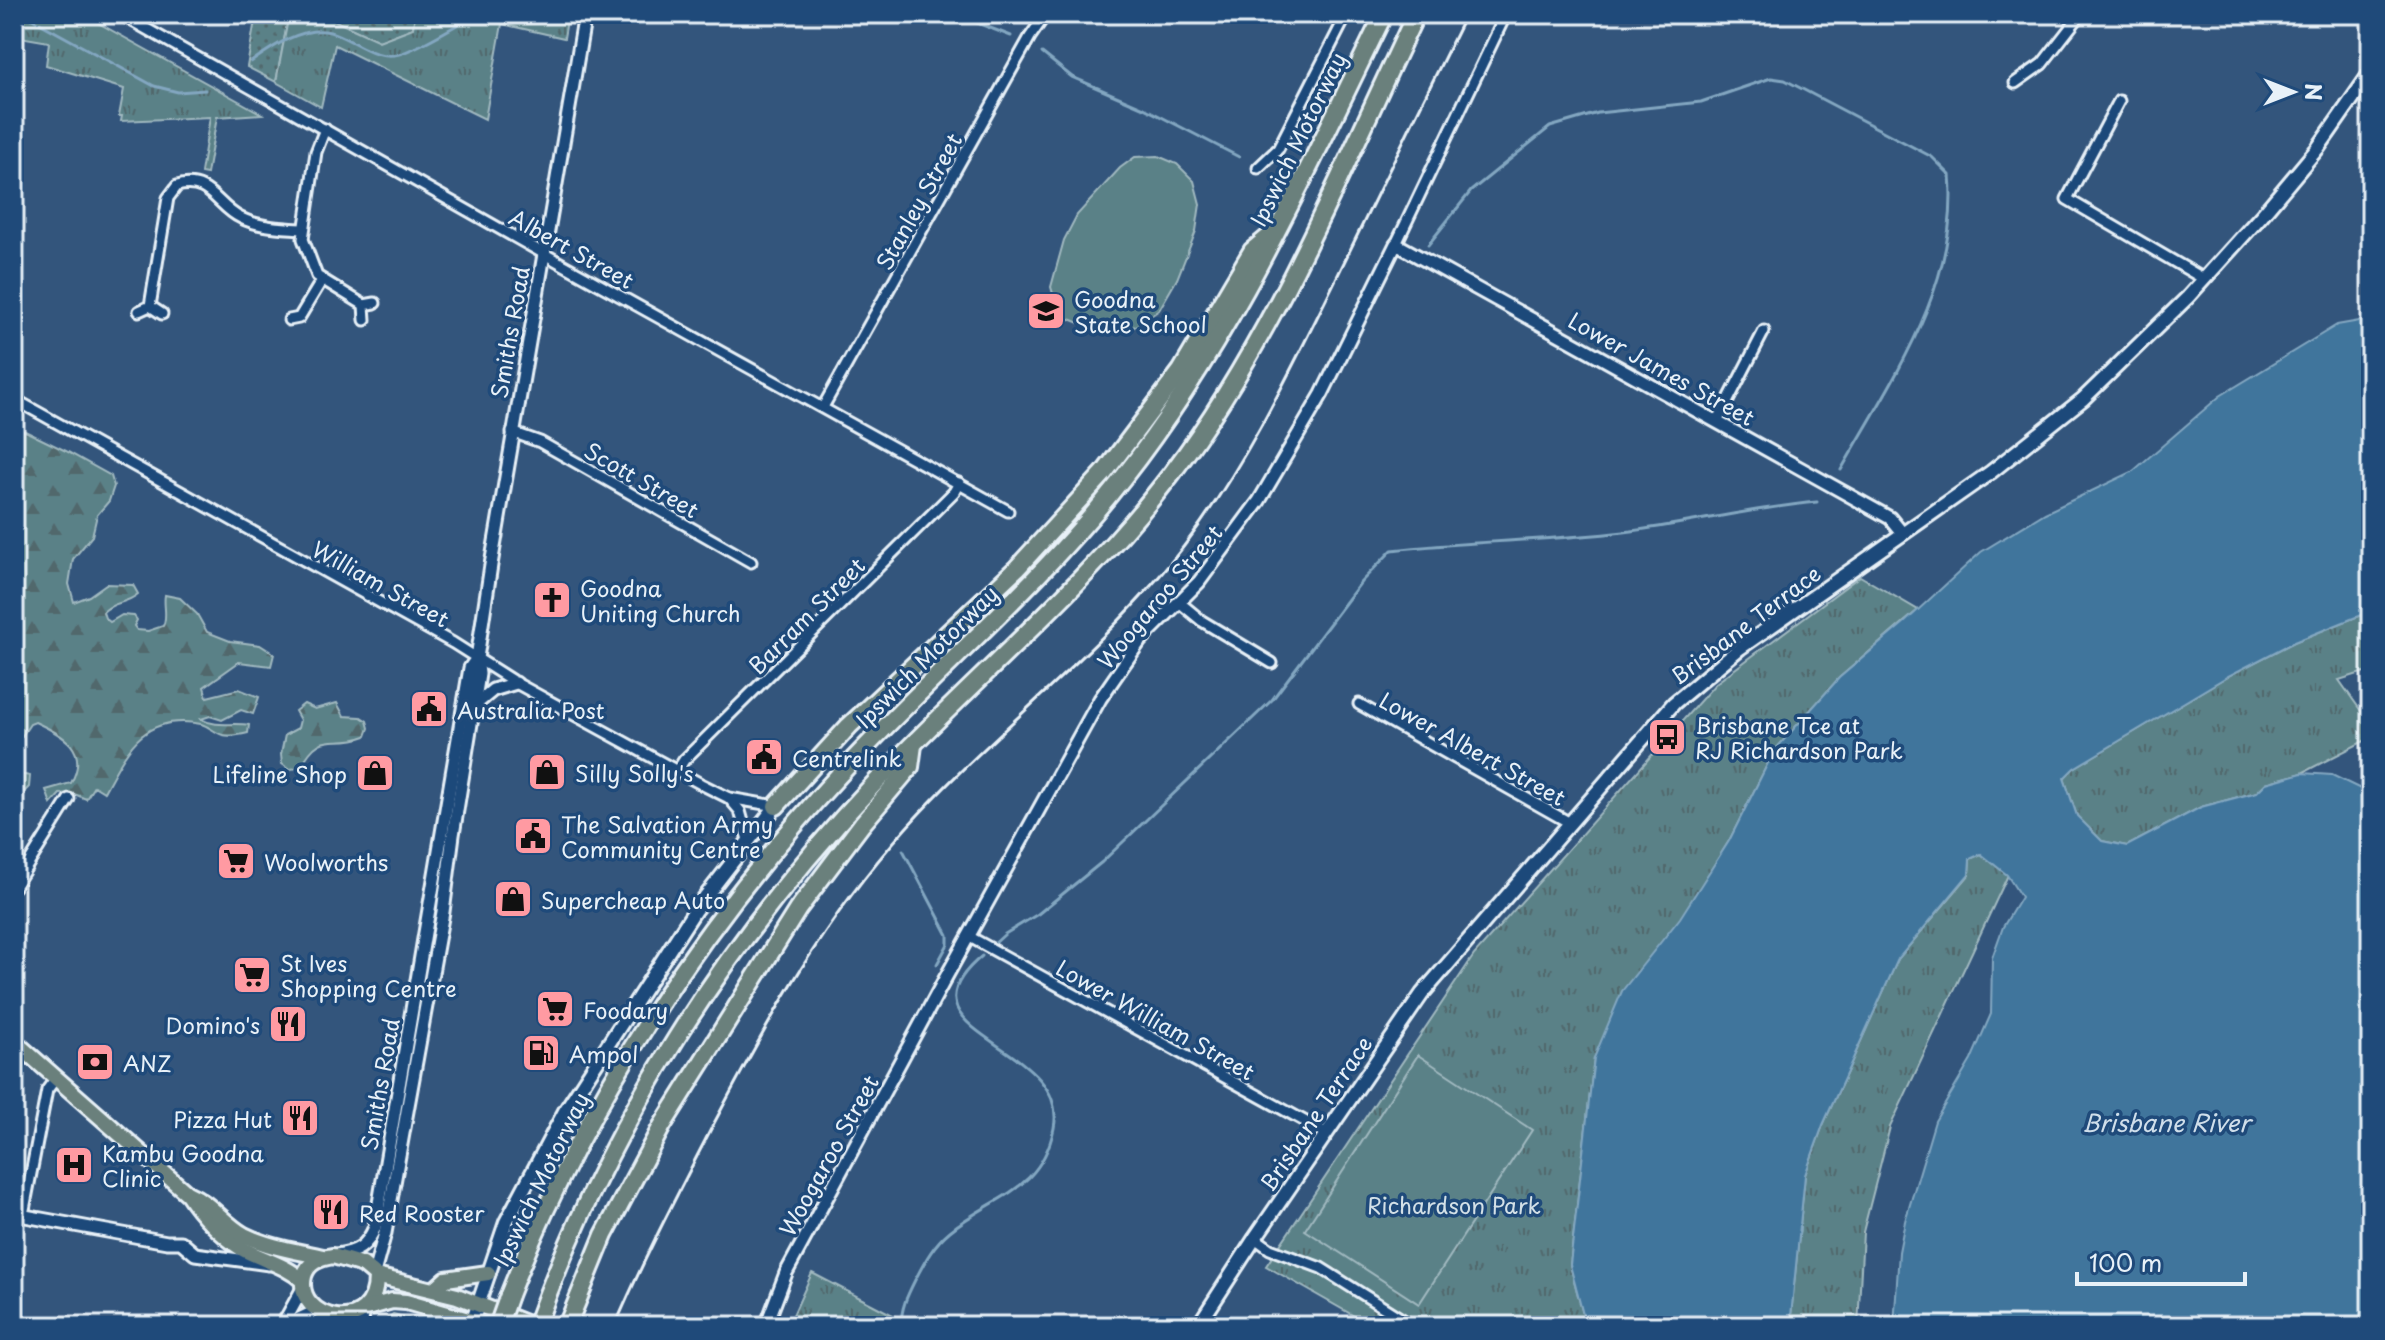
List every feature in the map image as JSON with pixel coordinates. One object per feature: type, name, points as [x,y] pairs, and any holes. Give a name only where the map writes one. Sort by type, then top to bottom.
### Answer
[{"type":"highway","name":"Ipswich Motorway","points":[[498,1326],[550,1201],[585,1130],[636,1040],[692,955],[754,872],[803,814],[1045,568],[1152,440],[1211,352],[1278,230],[1384,14]]},
{"type":"highway","points":[[534,1326],[607,1159],[641,1095],[699,1001],[748,933],[844,816],[1108,551],[1172,474],[1208,422],[1282,296],[1416,14]]},
{"type":"highway","points":[[776,806],[849,726],[1033,552],[1104,473],[1181,371],[1252,251],[1278,230]]},
{"type":"highway","points":[[567,1326],[604,1235],[662,1126],[798,909],[910,767],[913,745]]},
{"type":"main road","name":"Brisbane Terrace","points":[[1198,1326],[1422,994],[1657,722],[1692,686],[1740,648],[1991,472],[2083,399],[2204,279],[2302,168],[2371,72]]},
{"type":"main road","points":[[472,1323],[506,1222],[565,1111],[674,941],[776,806]]},
{"type":"main road","points":[[14,1041],[188,1194],[197,1208],[240,1248],[277,1264],[303,1285]]},
{"type":"main road","points":[[188,1194],[203,1200],[241,1233],[265,1243],[356,1262],[375,1274],[435,1289],[534,1326]]},
{"type":"main road","points":[[328,1257],[307,1268],[303,1285],[308,1302],[337,1321],[364,1315],[392,1301],[406,1302],[489,1326]]},
{"type":"main road","points":[[435,1289],[446,1279],[488,1273]]},
{"type":"main road","points":[[364,1315],[375,1292],[375,1274]]},
{"type":"street","name":"Albert Street","points":[[120,14],[1008,511]]},
{"type":"street","name":"Smiths Road","points":[[375,1274],[387,1225],[434,964],[479,674],[477,658],[512,432],[585,14]]},
{"type":"street","name":"Stanley Street","points":[[823,407],[1030,37],[1046,14]]},
{"type":"street","points":[[1258,168],[1278,149],[1347,14]]},
{"type":"street","name":"Woogaroo Street","points":[[766,1326],[786,1273],[1100,699],[1140,641],[1221,556],[1282,465],[1322,394],[1506,14]]},
{"type":"street","points":[[2015,83],[2042,64],[2081,14]]},
{"type":"street","points":[[2119,101],[2067,199],[2204,279]]},
{"type":"street","points":[[325,129],[316,152],[303,229],[305,251],[322,280],[364,305],[375,303]]},
{"type":"street","points":[[150,306],[168,198],[177,186],[188,184],[211,191],[243,219],[303,229]]},
{"type":"street","name":"Lower James Street","points":[[1396,244],[1890,518],[1903,534]]},
{"type":"street","points":[[305,328],[294,319],[322,280]]},
{"type":"street","points":[[364,305],[365,320]]},
{"type":"street","points":[[139,311],[150,306]]},
{"type":"street","points":[[150,306],[162,314]]},
{"type":"street","points":[[1717,422],[1764,331]]},
{"type":"street","name":"William Street","points":[[14,399],[677,771],[729,798],[776,806]]},
{"type":"street","name":"Scott Street","points":[[512,432],[540,442],[751,562]]},
{"type":"street","name":"Barram Street","points":[[677,771],[684,760],[954,492],[959,483]]},
{"type":"street","points":[[1179,602],[1202,621],[1272,663]]},
{"type":"street","name":"Smiths Road","points":[[328,1257],[357,1251],[368,1241],[375,1227],[470,668],[477,658]]},
{"type":"street","points":[[474,705],[493,690],[516,683]]},
{"type":"street","name":"Lower Albert Street","points":[[1359,704],[1570,823]]},
{"type":"street","points":[[729,798],[740,811],[748,840]]},
{"type":"street","points":[[14,887],[69,799]]},
{"type":"street","name":"Lower William Street","points":[[968,936],[1326,1133]]},
{"type":"street","points":[[56,1078],[47,1090],[19,1214],[181,1242],[195,1254],[277,1264]]},
{"type":"street","points":[[1255,1238],[1270,1249],[1321,1268],[1413,1326]]},
{"type":"street","points":[[282,1326],[303,1285]]},
{"type":"street","points":[[292,1326],[318,1310]]},
{"type":"green space","points":[[14,14],[82,14],[262,114],[217,117],[207,174],[201,173],[210,117],[121,121],[122,116],[119,116],[124,89],[46,65],[49,42],[14,36]]},
{"type":"green space","points":[[256,14],[289,14],[276,82],[247,67]]},
{"type":"green space","points":[[289,14],[320,14],[379,41],[413,28],[415,14],[568,14],[564,38],[502,24],[485,119],[335,45],[321,107],[276,82]]},
{"type":"green space","points":[[320,14],[415,14],[413,28],[379,41]]},
{"type":"green space","points":[[1158,156],[1177,164],[1194,181],[1200,204],[1196,231],[1177,279],[1159,310],[1136,326],[1116,333],[1097,330],[1065,317],[1056,304],[1051,287],[1064,240],[1077,215],[1120,168],[1135,157]]},
{"type":"green space","points":[[16,431],[25,431],[111,476],[114,486],[109,501],[97,515],[92,536],[73,559],[69,584],[74,602],[106,584],[133,585],[138,594],[103,612],[110,622],[122,615],[134,616],[137,630],[148,631],[163,626],[165,595],[180,598],[197,614],[207,632],[230,641],[260,645],[274,654],[271,666],[239,662],[204,687],[207,697],[239,689],[259,697],[253,714],[241,710],[222,720],[210,716],[201,719],[219,724],[249,725],[248,733],[226,736],[201,724],[165,724],[139,738],[104,792],[94,786],[86,799],[72,793],[60,794],[51,804],[46,790],[71,783],[76,771],[77,761],[71,745],[35,722],[30,724],[14,748]]},
{"type":"green space","name":"Richardson Park","points":[[1860,576],[1918,610],[1839,678],[1774,751],[1729,841],[1594,1058],[1570,1265],[1586,1326],[1372,1326],[1266,1266],[1474,955],[1716,683]]},
{"type":"green space","points":[[2371,611],[2371,670],[2339,680],[2371,725],[2371,749],[2364,741],[2302,773],[2266,783],[2257,792],[2201,807],[2127,846],[2102,841],[2077,816],[2064,778],[2074,768],[2228,676],[2294,642]]},
{"type":"green space","points":[[337,703],[344,716],[361,717],[367,721],[369,728],[366,736],[322,743],[315,747],[300,768],[289,769],[282,764],[285,735],[298,728],[300,720],[295,711],[304,704],[315,709]]},
{"type":"green space","points":[[14,773],[30,776],[29,787],[23,793],[14,790]]},
{"type":"green space","points":[[1981,854],[2008,875],[1890,1127],[1863,1232],[1858,1326],[1790,1326],[1805,1175],[1823,1125],[1898,959],[1969,875],[1970,859]]},
{"type":"green space","points":[[1418,1055],[1532,1130],[1419,1304],[1305,1230]]},
{"type":"green space","points":[[812,1273],[914,1326],[788,1326]]},
{"type":"green space","points":[[393,1314],[426,1323],[425,1326],[377,1326]]},
{"type":"water","name":"Brisbane River","points":[[2371,319],[2371,611],[2294,642],[2228,676],[2074,768],[2064,778],[2077,816],[2102,841],[2127,846],[2201,807],[2257,792],[2266,783],[2302,773],[2332,775],[2371,794],[2371,1326],[1894,1326],[1899,1252],[1905,1221],[1935,1121],[1971,1060],[1991,1014],[1992,958],[2003,927],[2021,897],[2007,875],[1981,854],[1970,859],[1969,874],[1898,959],[1823,1125],[1805,1175],[1790,1326],[1586,1326],[1570,1265],[1594,1058],[1622,991],[1680,918],[1729,841],[1774,751],[1839,678],[1981,552],[2045,513],[2132,472],[2220,396],[2337,325]]},
{"type":"waterway","points":[[23,14],[154,86],[178,92],[205,90]]},
{"type":"waterway","points":[[251,62],[288,39],[320,31],[338,35],[381,54],[399,54],[477,14]]},
{"type":"waterway","points":[[954,14],[1011,36]]},
{"type":"waterway","points":[[1042,53],[1072,77],[1144,108],[1239,157]]},
{"type":"waterway","points":[[1428,245],[1471,191],[1550,127],[1598,113],[1701,102],[1771,78],[1785,80],[1932,157],[1950,175],[1950,215],[1944,254],[1933,293],[1901,366],[1841,470]]},
{"type":"waterway","points":[[993,945],[1038,914],[1102,862],[1272,700],[1361,582],[1392,550],[1624,532],[1817,502]]},
{"type":"waterway","points":[[903,850],[948,935],[948,944],[937,964]]},
{"type":"waterway","points":[[901,1326],[907,1297],[934,1248],[966,1219],[1027,1179],[1048,1149],[1054,1128],[1052,1099],[1037,1076],[968,1022],[956,1004],[959,983],[982,956]]},
{"type":"railway","points":[[615,1326],[674,1201],[755,1047],[823,934],[849,898],[940,792],[1119,621],[1184,546],[1227,484],[1300,352],[1466,14]]},
{"type":"place","name":"Goodna State School","points":[[1046,311]]},
{"type":"place","name":"Goodna Uniting Church","points":[[552,600]]},
{"type":"place","name":"Australia Post","points":[[429,709]]},
{"type":"place","name":"Brisbane Tce at RJ Richardson Park","points":[[1667,737]]},
{"type":"place","name":"Centrelink","points":[[764,757]]},
{"type":"place","name":"Silly Solly's","points":[[547,772]]},
{"type":"place","name":"Lifeline Shop","points":[[375,773]]},
{"type":"place","name":"The Salvation Army Community Centre","points":[[533,836]]},
{"type":"place","name":"Woolworths","points":[[236,861]]},
{"type":"place","name":"Supercheap Auto","points":[[513,899]]},
{"type":"place","name":"St Ives Shopping Centre","points":[[252,975]]},
{"type":"place","name":"Foodary","points":[[555,1009]]},
{"type":"place","name":"Domino's","points":[[288,1024]]},
{"type":"place","name":"Ampol","points":[[541,1053]]},
{"type":"place","name":"ANZ","points":[[95,1062]]},
{"type":"place","name":"Pizza Hut","points":[[300,1118]]},
{"type":"place","name":"Kambu Goodna Clinic","points":[[74,1165]]},
{"type":"place","name":"Red Rooster","points":[[331,1212]]}]
